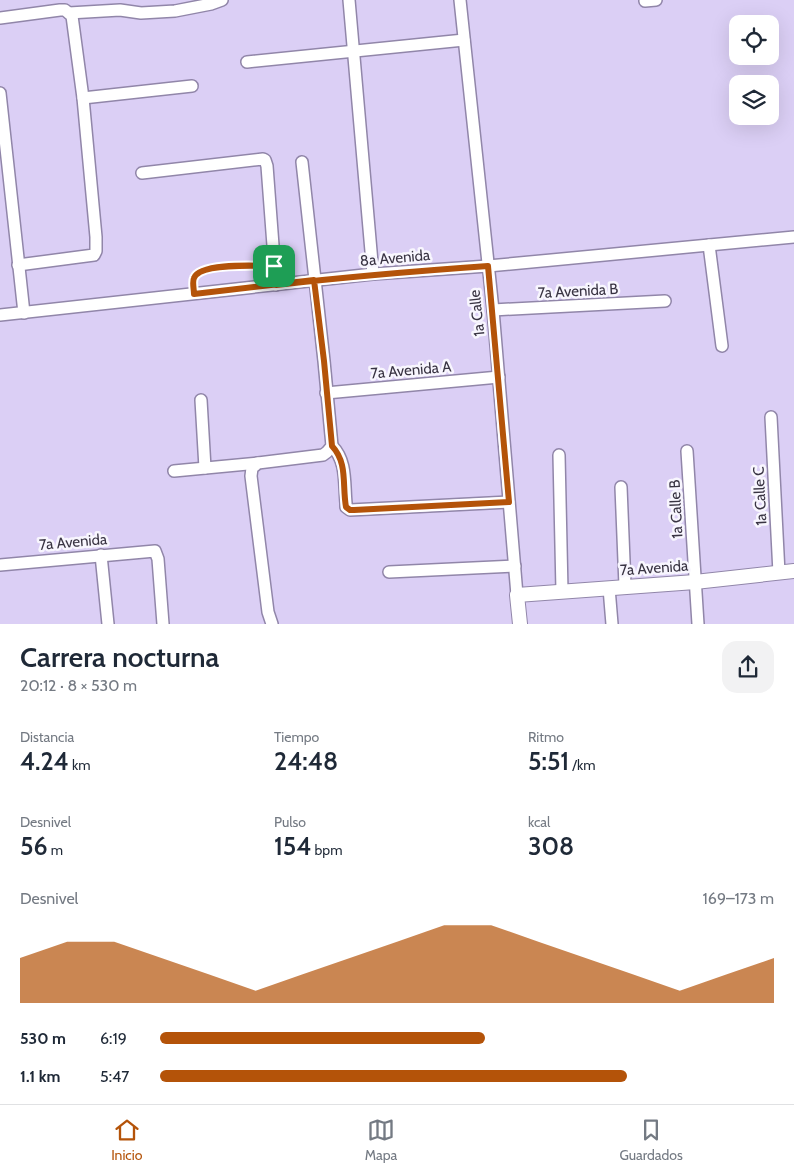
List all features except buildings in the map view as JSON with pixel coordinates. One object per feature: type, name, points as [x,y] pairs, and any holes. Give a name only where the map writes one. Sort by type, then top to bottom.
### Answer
[{"type":"street","points":[[70,13],[120,10],[141,13],[166,11],[211,4],[222,0]]},
{"type":"street","points":[[349,0],[373,274]]},
{"type":"street","name":"1a Calle","points":[[460,0],[493,310],[520,624]]},
{"type":"street","points":[[0,18],[60,10],[65,10],[72,16],[83,98],[96,250],[94,255],[18,265]]},
{"type":"street","points":[[246,62],[464,40]]},
{"type":"street","points":[[83,98],[192,86]]},
{"type":"street","points":[[0,93],[24,312]]},
{"type":"street","points":[[142,173],[265,160],[276,285]]},
{"type":"street","points":[[302,162],[332,446],[338,452],[343,465],[346,507],[350,510],[509,502]]},
{"type":"street","name":"8a Avenida","points":[[0,315],[373,274],[488,266],[794,237]]},
{"type":"street","points":[[709,245],[722,346]]},
{"type":"street","name":"7a Avenida B","points":[[493,310],[665,301]]},
{"type":"street","name":"7a Avenida A","points":[[326,393],[499,377]]},
{"type":"street","points":[[201,400],[206,468]]},
{"type":"street","name":"1a Calle C","points":[[771,417],[780,573]]},
{"type":"street","points":[[174,472],[323,454],[328,452],[332,446]]},
{"type":"street","name":"1a Calle B","points":[[688,451],[698,624]]},
{"type":"street","points":[[560,455],[562,591]]},
{"type":"street","points":[[258,463],[252,468],[251,476],[268,612],[272,624]]},
{"type":"street","points":[[621,487],[625,586]]},
{"type":"street","name":"7a Avenida","points":[[0,565],[154,551],[158,559],[163,624]]},
{"type":"street","points":[[101,555],[108,624]]},
{"type":"street","points":[[389,572],[514,566]]},
{"type":"street","name":"7a Avenida","points":[[517,595],[695,582],[794,571]]},
{"type":"street","points":[[609,588],[612,624]]},
{"type":"lane","points":[[194,294],[193,279],[204,270],[214,267],[274,266]]},
{"type":"route","points":[[274,266],[214,267],[204,270],[193,279],[194,294],[276,285],[314,280],[332,446],[341,457],[343,465],[346,507],[354,510],[509,502],[488,266],[373,274],[314,280],[276,285],[274,266]]}]
